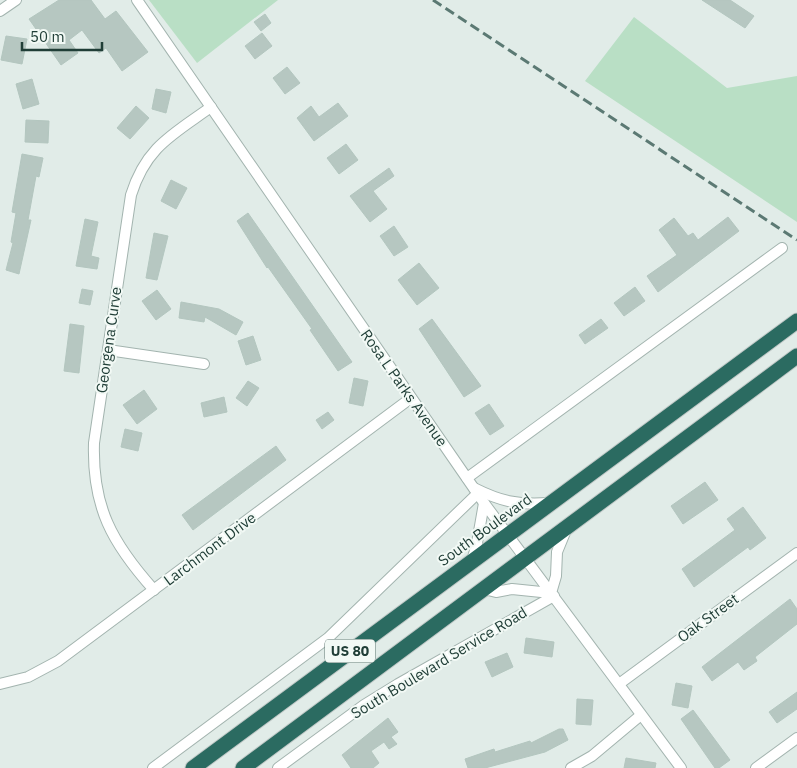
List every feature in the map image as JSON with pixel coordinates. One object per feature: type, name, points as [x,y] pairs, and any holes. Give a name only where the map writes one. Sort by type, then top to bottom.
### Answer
[{"type":"highway","name":"South Boulevard","points":[[193,768],[797,321]]},
{"type":"highway","name":"US 80","points":[[243,768],[566,530],[797,356]]},
{"type":"street","points":[[0,11],[16,0]]},
{"type":"street","name":"Rosa L Parks Avenue","points":[[137,0],[484,503],[681,768]]},
{"type":"street","name":"Georgena Curve","points":[[154,590],[112,534],[96,490],[94,443],[131,196],[137,178],[158,147],[211,107]]},
{"type":"street","points":[[467,478],[782,248]]},
{"type":"street","points":[[108,350],[204,364]]},
{"type":"street","name":"Larchmont Drive","points":[[0,684],[28,677],[53,664],[411,398]]},
{"type":"street","points":[[153,768],[328,638],[354,616],[476,491],[508,502],[524,505],[550,503]]},
{"type":"street","points":[[472,561],[478,544],[484,503]]},
{"type":"street","points":[[484,589],[496,592],[512,589],[552,594],[556,576],[557,552],[566,530]]},
{"type":"street","name":"Oak Street","points":[[619,684],[797,553]]},
{"type":"street","name":"South Boulevard Service Road","points":[[278,768],[364,705],[552,594]]},
{"type":"street","points":[[571,768],[592,756],[641,715]]},
{"type":"street","points":[[756,768],[797,738]]},
{"type":"green space","points":[[149,0],[278,0],[197,63]]},
{"type":"green space","points":[[634,17],[727,88],[797,76],[797,222],[585,81]]},
{"type":"building","points":[[59,0],[91,0],[105,19],[116,11],[148,52],[122,71],[106,48],[99,53],[82,30],[69,40],[78,53],[61,65],[29,19]]},
{"type":"building","points":[[702,0],[730,0],[754,16],[745,28]]},
{"type":"building","points":[[265,14],[271,23],[261,31],[254,22]]},
{"type":"building","points":[[262,33],[272,46],[255,59],[245,46]]},
{"type":"building","points":[[6,36],[27,39],[22,64],[1,60]]},
{"type":"building","points":[[287,67],[300,83],[285,94],[273,78]]},
{"type":"building","points":[[32,79],[39,104],[23,109],[16,84]]},
{"type":"building","points":[[156,89],[171,92],[166,113],[152,109]]},
{"type":"building","points":[[338,103],[348,116],[314,141],[297,118],[311,106],[319,117]]},
{"type":"building","points":[[136,106],[149,118],[130,139],[117,128]]},
{"type":"building","points":[[26,120],[49,121],[48,143],[25,142]]},
{"type":"building","points":[[346,144],[358,160],[339,174],[327,158]]},
{"type":"building","points":[[22,154],[43,158],[39,177],[36,176],[28,220],[31,220],[19,274],[6,270],[13,243],[11,242],[16,213],[12,212]]},
{"type":"building","points":[[389,168],[394,176],[373,191],[387,209],[370,222],[350,196]]},
{"type":"building","points":[[171,180],[187,188],[176,209],[161,201]]},
{"type":"building","points":[[248,213],[352,362],[338,371],[310,330],[312,329],[267,268],[237,221]]},
{"type":"building","points":[[728,217],[739,231],[658,292],[647,276],[677,255],[659,230],[674,218],[688,236],[693,233],[698,240]]},
{"type":"building","points":[[85,219],[98,222],[91,256],[99,258],[97,269],[76,266]]},
{"type":"building","points":[[394,226],[408,247],[394,256],[380,236]]},
{"type":"building","points":[[154,233],[168,236],[157,280],[146,278]]},
{"type":"building","points":[[419,263],[439,288],[417,305],[398,280]]},
{"type":"building","points":[[635,287],[645,301],[624,316],[614,303]]},
{"type":"building","points":[[82,289],[93,291],[90,305],[79,303]]},
{"type":"building","points":[[157,290],[171,309],[156,320],[142,301]]},
{"type":"building","points":[[181,302],[219,309],[243,322],[236,335],[205,317],[204,322],[179,318]]},
{"type":"building","points":[[432,319],[481,386],[464,397],[419,329]]},
{"type":"building","points":[[601,319],[608,328],[585,344],[579,335]]},
{"type":"building","points":[[70,324],[84,326],[79,373],[64,371]]},
{"type":"building","points":[[253,336],[261,360],[246,365],[238,341]]},
{"type":"building","points":[[354,378],[368,381],[363,406],[349,403]]},
{"type":"building","points":[[248,381],[259,388],[247,406],[236,398]]},
{"type":"building","points":[[144,390],[157,409],[137,424],[123,405]]},
{"type":"building","points":[[224,397],[227,412],[204,417],[201,403]]},
{"type":"building","points":[[489,404],[504,426],[490,435],[475,413]]},
{"type":"building","points":[[328,412],[334,420],[322,429],[316,420]]},
{"type":"building","points":[[125,429],[142,433],[138,451],[121,447]]},
{"type":"building","points":[[276,446],[286,460],[193,530],[182,515]]},
{"type":"building","points":[[705,482],[718,500],[683,524],[671,506]]},
{"type":"building","points":[[743,507],[766,538],[750,550],[748,547],[694,587],[682,569],[735,530],[727,519]]},
{"type":"building","points":[[790,599],[797,609],[797,624],[755,657],[757,661],[744,670],[738,662],[712,681],[702,667]]},
{"type":"building","points":[[526,638],[554,642],[552,657],[524,653]]},
{"type":"building","points":[[507,653],[513,667],[492,677],[485,662]]},
{"type":"building","points":[[676,683],[692,686],[688,708],[672,705]]},
{"type":"building","points":[[797,692],[797,709],[777,723],[769,712]]},
{"type":"building","points":[[577,699],[593,700],[591,725],[576,724]]},
{"type":"building","points":[[693,710],[730,760],[719,768],[715,768],[681,719]]},
{"type":"building","points":[[388,718],[398,732],[391,737],[397,744],[389,749],[384,742],[371,751],[379,763],[373,768],[351,768],[342,755]]},
{"type":"building","points":[[559,729],[563,729],[568,740],[545,752],[485,768],[468,768],[465,759],[494,749],[495,752],[530,741],[531,743]]},
{"type":"building","points":[[626,758],[656,763],[655,768],[624,768]]},
{"type":"railway","points":[[433,0],[797,240]]}]
